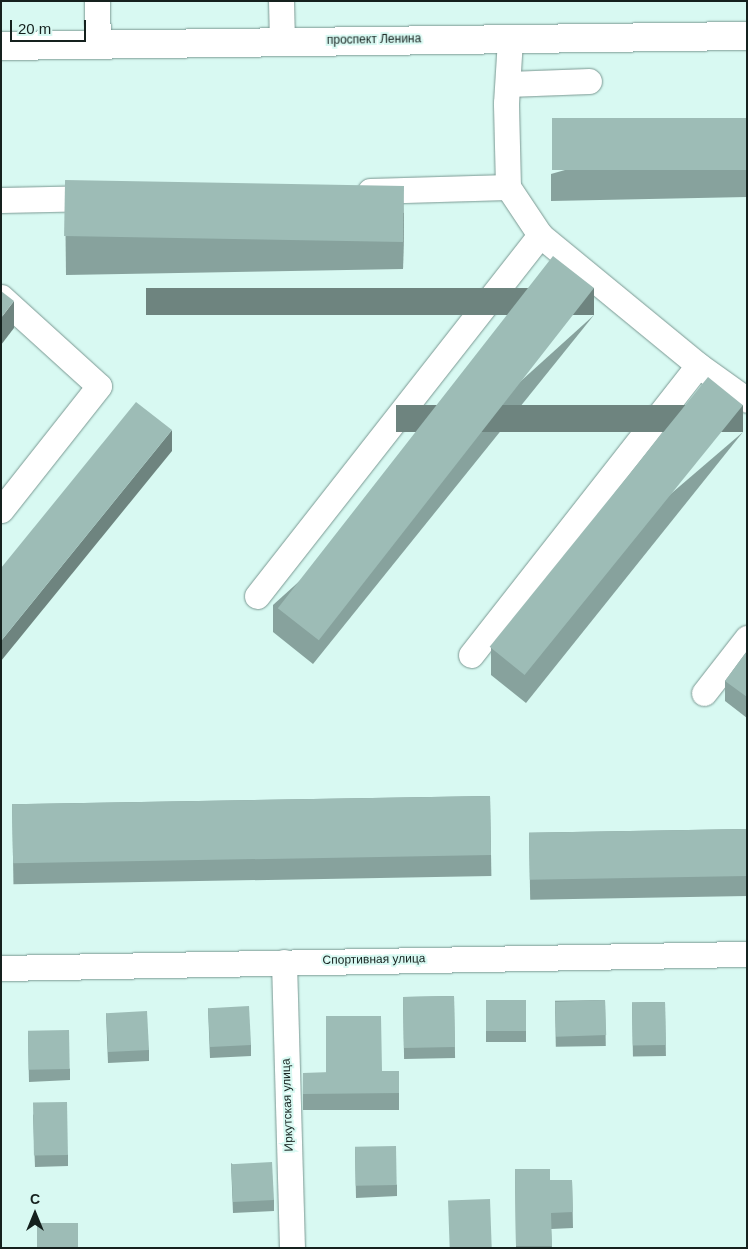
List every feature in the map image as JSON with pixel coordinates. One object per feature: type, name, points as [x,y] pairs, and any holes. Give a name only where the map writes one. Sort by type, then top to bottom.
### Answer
[{"type":"main road","name":"проспект Ленина","points":[[1,46],[747,36]]},
{"type":"street","points":[[97,1],[98,44]]},
{"type":"street","points":[[281,1],[282,41]]},
{"type":"street","points":[[510,39],[508,187],[540,234],[698,365],[747,400]]},
{"type":"street","points":[[508,84],[589,81]]},
{"type":"street","points":[[349,191],[508,187]]},
{"type":"street","points":[[1,200],[120,197]]},
{"type":"street","points":[[257,596],[540,234]]},
{"type":"street","points":[[1,297],[99,386],[1,510]]},
{"type":"street","points":[[472,655],[698,365]]},
{"type":"street","points":[[704,693],[747,638]]},
{"type":"street","name":"Спортивная улица","points":[[1,968],[747,954]]},
{"type":"street","name":"Иркутская улица","points":[[284,962],[292,1248]]},
{"type":"building","points":[[552,118],[747,118],[747,170],[552,170]]},
{"type":"building","points":[[65,180],[404,186],[403,242],[64,236]]},
{"type":"building","points":[[553,256],[594,288],[319,640],[278,608]]},
{"type":"building","points":[[1,291],[14,301],[1,318]]},
{"type":"building","points":[[708,377],[743,405],[525,675],[490,647]]},
{"type":"building","points":[[136,402],[172,430],[1,641],[1,568]]},
{"type":"building","points":[[747,651],[747,697],[725,681]]},
{"type":"building","points":[[490,796],[491,855],[13,863],[12,804]]},
{"type":"building","points":[[746,829],[747,876],[530,880],[529,833]]},
{"type":"building","points":[[454,996],[455,1047],[404,1048],[403,997]]},
{"type":"building","points":[[486,1000],[526,1000],[526,1031],[486,1031]]},
{"type":"building","points":[[605,1000],[606,1035],[556,1037],[555,1002]]},
{"type":"building","points":[[665,1002],[666,1045],[633,1046],[632,1003]]},
{"type":"building","points":[[249,1006],[251,1045],[210,1047],[208,1008]]},
{"type":"building","points":[[147,1011],[149,1050],[108,1052],[106,1013]]},
{"type":"building","points":[[326,1016],[381,1016],[382,1071],[399,1071],[399,1093],[303,1094],[303,1073],[326,1073]]},
{"type":"building","points":[[69,1030],[70,1069],[29,1070],[28,1031]]},
{"type":"building","points":[[67,1102],[68,1155],[34,1156],[33,1103]]},
{"type":"building","points":[[396,1146],[397,1185],[356,1186],[355,1147]]},
{"type":"building","points":[[272,1162],[274,1200],[233,1202],[231,1164]]},
{"type":"building","points":[[515,1169],[550,1169],[550,1180],[572,1180],[573,1212],[551,1213],[552,1246],[516,1246]]},
{"type":"building","points":[[490,1199],[492,1248],[450,1248],[448,1200]]},
{"type":"building","points":[[37,1223],[78,1223],[78,1248],[37,1248]]}]
